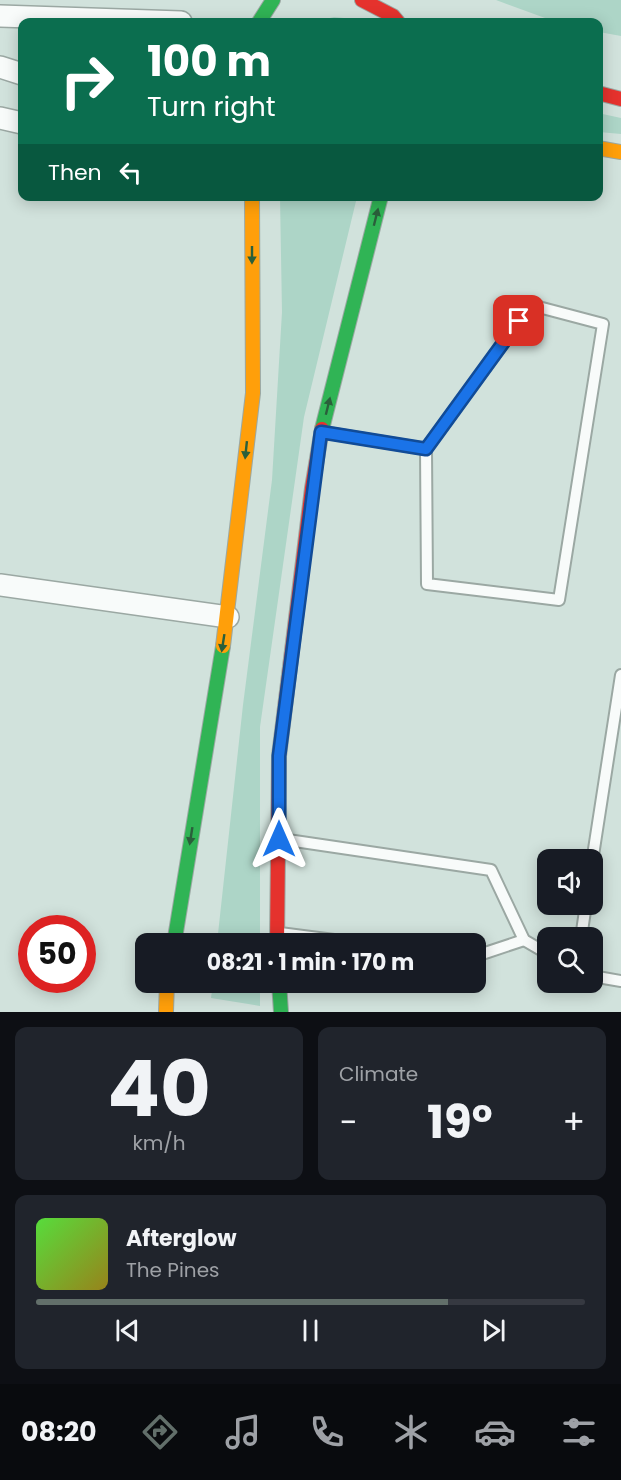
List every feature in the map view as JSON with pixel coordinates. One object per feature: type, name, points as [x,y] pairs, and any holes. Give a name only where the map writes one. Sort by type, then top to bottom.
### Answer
[{"type":"main road","points":[[262,18],[273,0]]},
{"type":"main road","points":[[362,0],[394,18]]},
{"type":"main road","points":[[392,0],[396,18]]},
{"type":"main road","points":[[603,94],[621,99]]},
{"type":"main road","points":[[603,149],[621,152]]},
{"type":"main road","points":[[176,933],[228,617],[253,393],[252,201]]},
{"type":"main road","points":[[277,933],[279,756],[321,432],[380,201]]},
{"type":"main road","points":[[166,1012],[167,993]]},
{"type":"main road","points":[[280,993],[281,1012]]},
{"type":"street","points":[[0,16],[60,18]]},
{"type":"street","points":[[0,68],[18,73]]},
{"type":"street","points":[[0,118],[18,122]]},
{"type":"street","points":[[0,585],[228,617]]},
{"type":"lane","points":[[531,305],[603,324],[559,600],[427,584],[426,449],[531,305]]},
{"type":"lane","points":[[321,432],[426,449]]},
{"type":"lane","points":[[594,849],[621,675]]},
{"type":"lane","points":[[279,839],[491,870],[524,940],[537,948]]},
{"type":"lane","points":[[486,953],[524,940]]},
{"type":"lane","points":[[603,978],[621,981]]},
{"type":"green space","points":[[496,0],[621,0],[621,36],[603,33],[603,18],[545,18]]},
{"type":"green space","points":[[603,114],[621,118],[621,134],[603,132]]},
{"type":"green space","points":[[280,201],[356,201],[304,417],[260,727],[260,933],[218,933],[243,705],[272,480],[282,312]]},
{"type":"green space","points":[[212,993],[260,993],[260,1006],[211,998]]},
{"type":"traffic: fast","points":[[262,18],[273,0]]},
{"type":"traffic: fast","points":[[322,429],[380,201]]},
{"type":"traffic: fast","points":[[176,933],[223,646]]},
{"type":"traffic: fast","points":[[280,993],[281,1012]]},
{"type":"traffic: slow","points":[[603,149],[621,152]]},
{"type":"traffic: slow","points":[[223,646],[253,393],[252,201]]},
{"type":"traffic: slow","points":[[166,1012],[167,993]]},
{"type":"traffic: jam","points":[[362,0],[395,18]]},
{"type":"traffic: jam","points":[[603,94],[621,99]]},
{"type":"traffic: jam","points":[[277,933],[279,756],[312,488],[322,429]]},
{"type":"route","points":[[279,839],[279,756],[321,432],[426,449],[519,321]]}]
